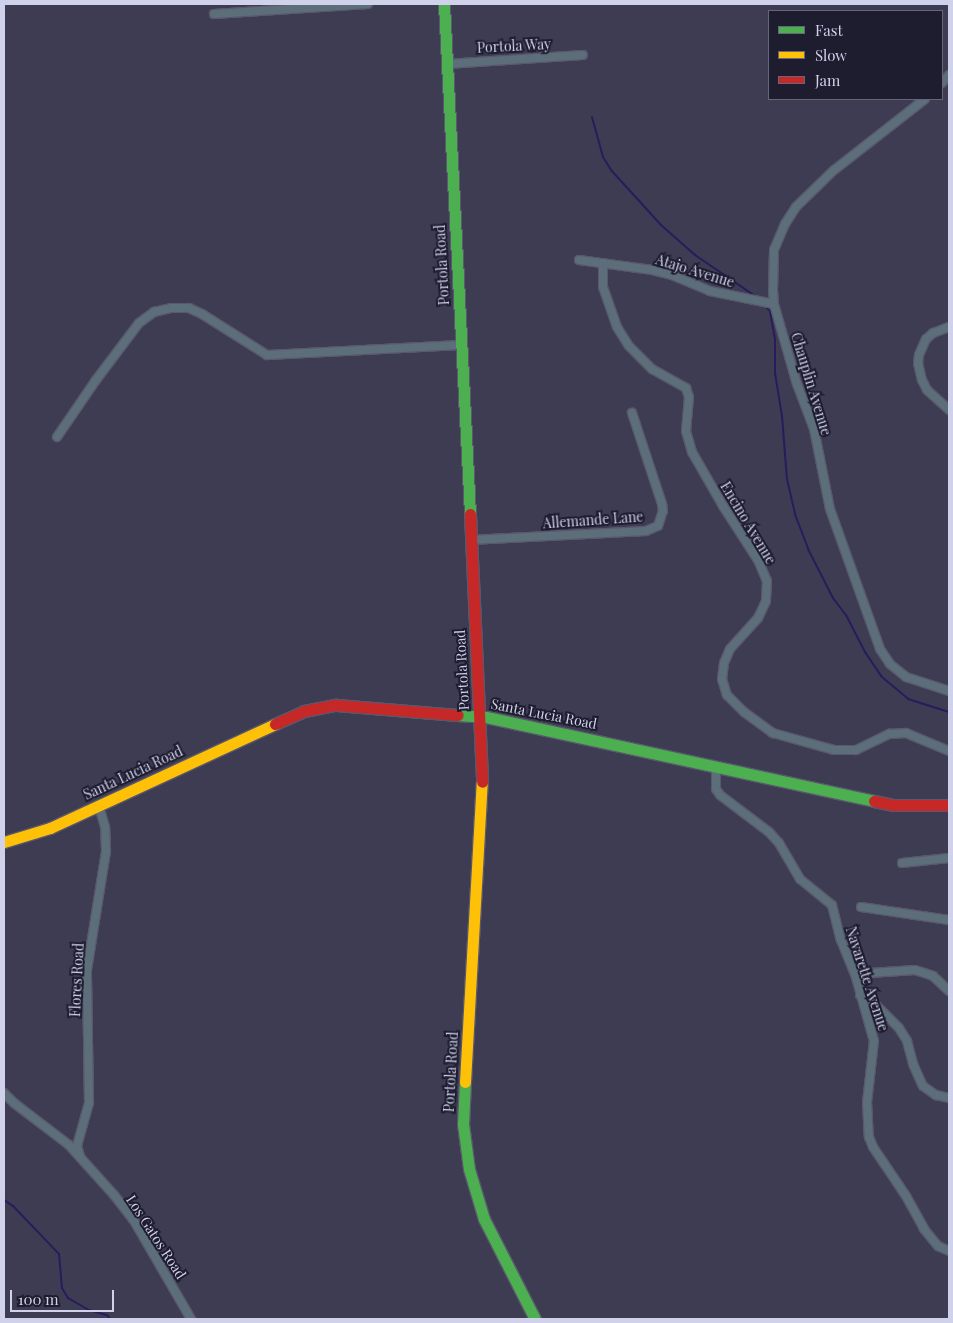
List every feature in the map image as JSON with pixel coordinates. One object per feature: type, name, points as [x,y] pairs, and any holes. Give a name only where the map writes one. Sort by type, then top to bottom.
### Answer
[{"type":"street","points":[[214,14],[368,4]]},
{"type":"street","name":"Portola Road","points":[[444,4],[480,716],[481,828],[463,1124],[469,1169],[484,1219],[535,1319]]},
{"type":"street","name":"Portola Way","points":[[447,64],[583,55]]},
{"type":"street","name":"Chauplin Avenue","points":[[924,100],[834,170],[790,215],[774,250],[774,304],[797,384],[814,429],[830,509],[880,649],[890,664],[906,677],[949,691]]},
{"type":"street","name":"Atajo Avenue","points":[[579,260],[652,270],[672,275],[710,290],[774,304]]},
{"type":"street","name":"Encino Avenue","points":[[602,263],[603,287],[617,327],[629,346],[652,369],[686,388],[689,397],[686,431],[692,452],[723,506],[758,560],[767,581],[766,602],[758,618],[730,649],[724,663],[722,679],[727,695],[744,712],[772,733],[834,750],[856,750],[889,734],[906,733],[949,751]]},
{"type":"street","points":[[57,437],[96,380],[139,323],[154,312],[172,308],[189,308],[202,314],[267,355],[461,344]]},
{"type":"street","points":[[949,327],[933,333],[926,339],[921,346],[918,363],[922,380],[927,390],[949,410]]},
{"type":"street","name":"Allemande Lane","points":[[470,540],[646,531],[658,526],[663,511],[662,504],[632,413]]},
{"type":"street","name":"Santa Lucia Road","points":[[4,842],[35,834],[304,711],[320,707],[344,706],[480,716],[716,766],[815,790],[893,805],[949,805]]},
{"type":"street","name":"Navarette Avenue","points":[[716,766],[716,789],[720,794],[769,832],[779,843],[800,879],[832,906],[839,934],[855,974],[874,1047],[868,1077],[868,1137],[906,1196],[924,1229],[938,1246],[949,1251]]},
{"type":"street","name":"Flores Road","points":[[80,1156],[77,1146],[89,1103],[87,970],[106,850],[105,827],[99,806]]},
{"type":"street","points":[[902,864],[949,858]]},
{"type":"street","points":[[861,907],[949,920]]},
{"type":"street","points":[[855,974],[915,970],[934,976],[949,991]]},
{"type":"street","points":[[860,995],[869,998],[899,1028],[924,1086],[936,1095],[949,1098]]},
{"type":"street","name":"Los Gatos Road","points":[[4,1093],[80,1156],[133,1219],[191,1319]]},
{"type":"waterway","points":[[592,117],[603,157],[611,170],[661,225],[695,255],[758,298]]},
{"type":"waterway","points":[[764,305],[770,311],[775,340],[775,373],[782,416],[787,479],[796,517],[808,549],[833,598],[846,615],[865,652],[882,677],[908,699],[949,712]]},
{"type":"waterway","points":[[4,1200],[13,1206],[59,1254],[62,1288],[68,1298],[89,1310],[107,1315],[110,1319]]},
{"type":"traffic: fast","points":[[444,4],[470,514]]},
{"type":"traffic: fast","points":[[458,715],[486,717],[874,801]]},
{"type":"traffic: fast","points":[[465,1082],[463,1124],[469,1169],[484,1219],[535,1319]]},
{"type":"traffic: slow","points":[[4,842],[50,828],[275,724]]},
{"type":"traffic: slow","points":[[465,1082],[482,782]]},
{"type":"traffic: jam","points":[[470,514],[482,782]]},
{"type":"traffic: jam","points":[[275,724],[304,711],[336,705],[458,715]]},
{"type":"traffic: jam","points":[[874,801],[893,805],[949,805]]}]
